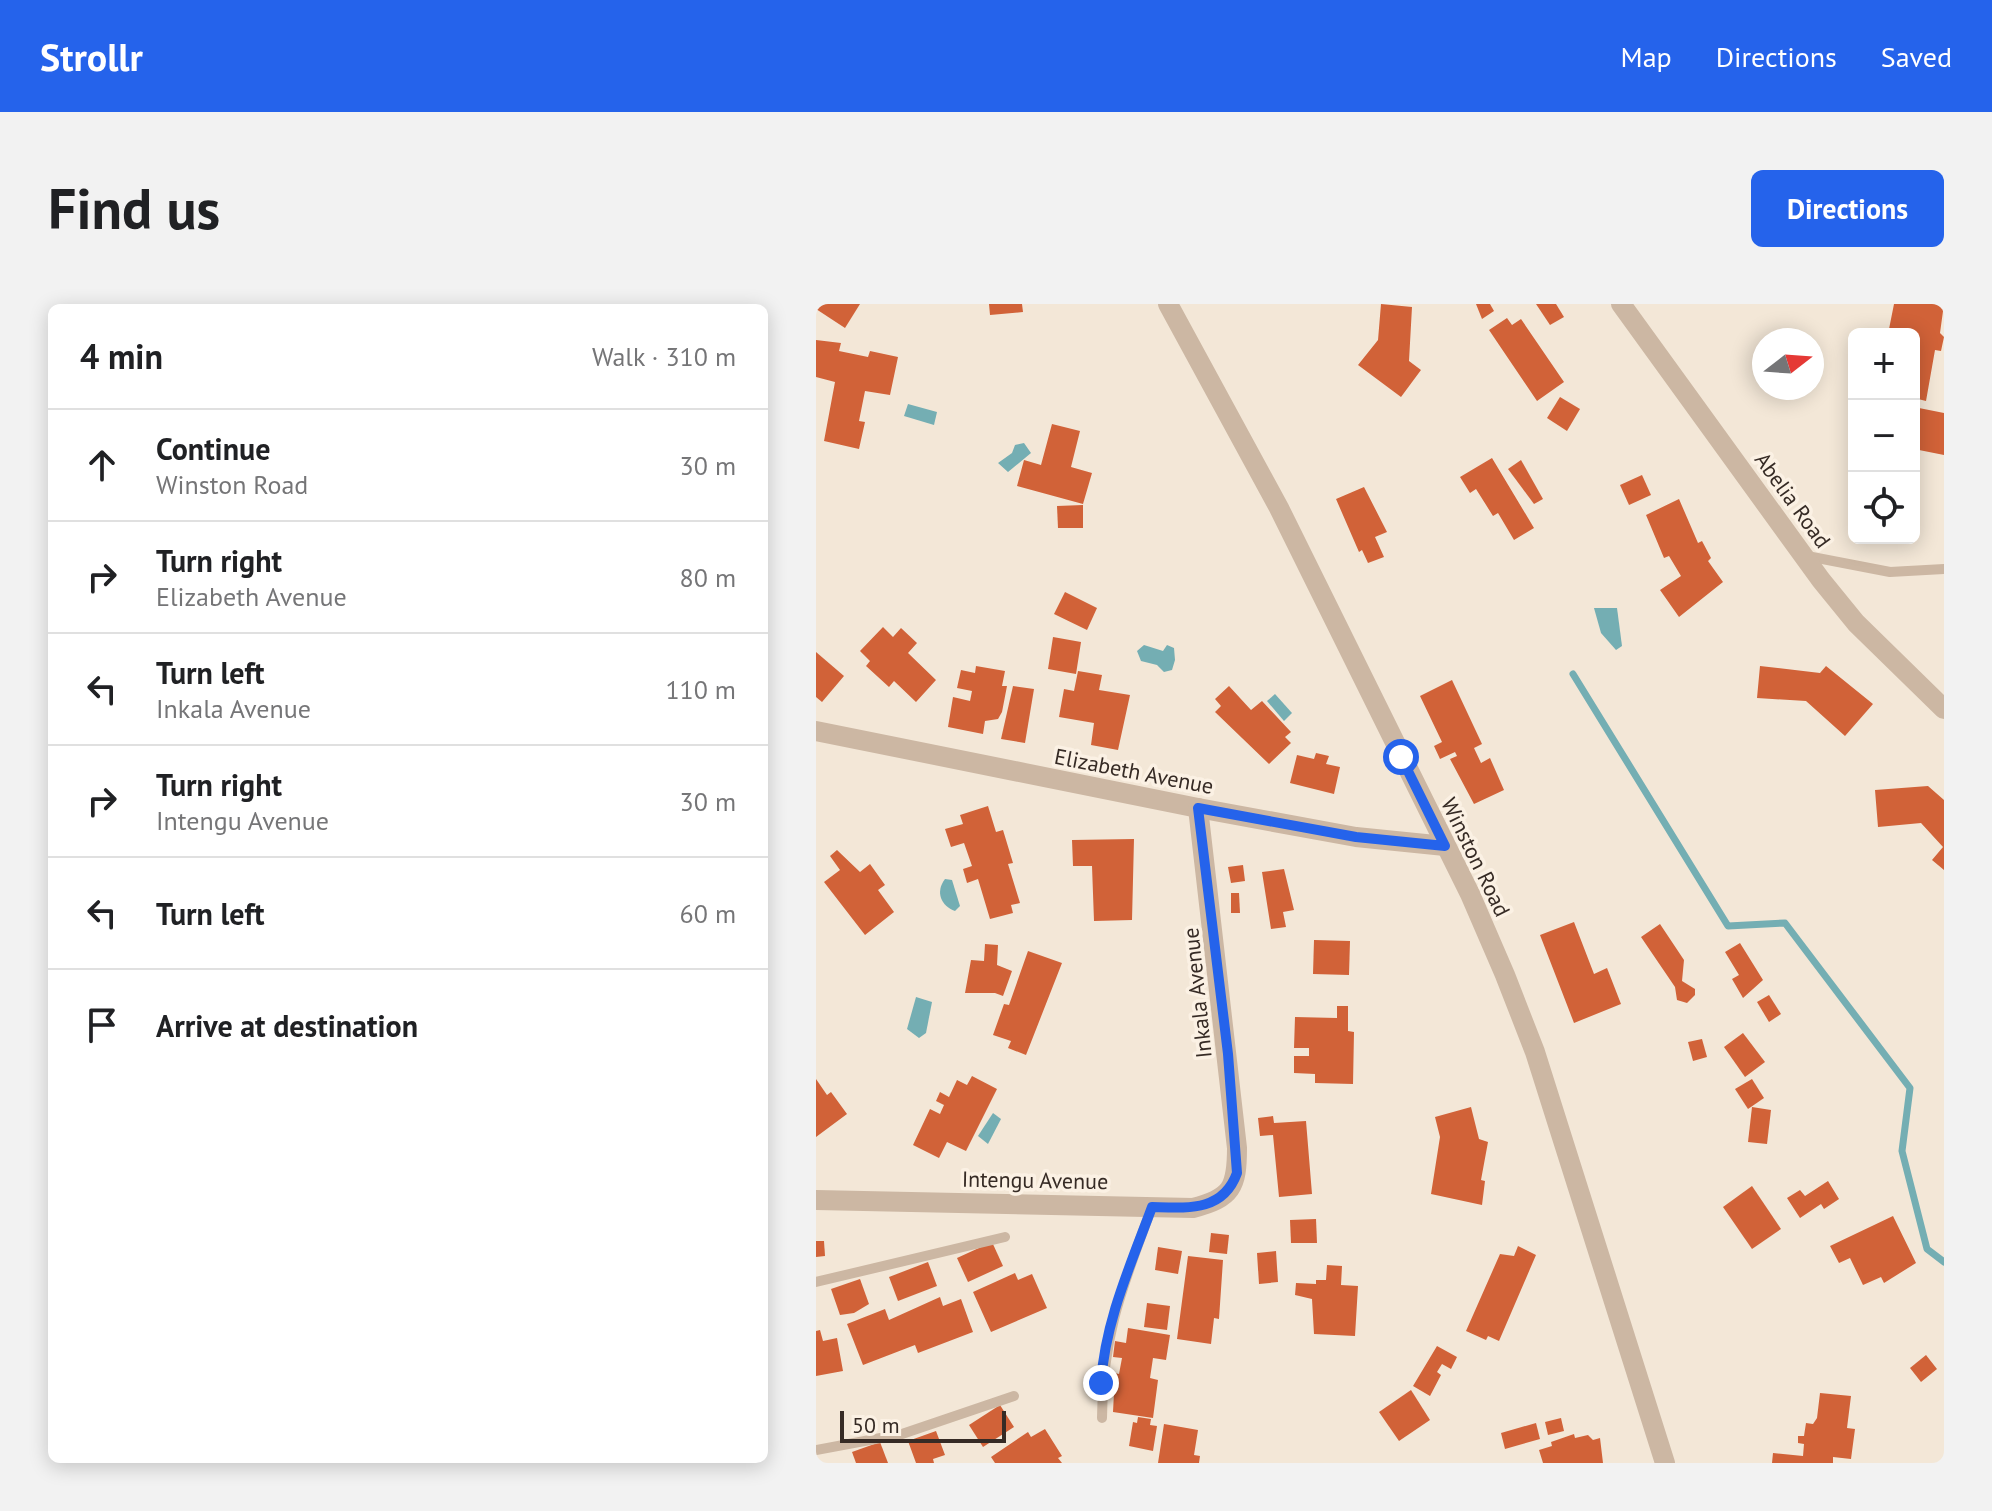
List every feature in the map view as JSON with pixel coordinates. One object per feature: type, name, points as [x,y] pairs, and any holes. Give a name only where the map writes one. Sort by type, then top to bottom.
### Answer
[{"type":"street","name":"Winston Road","points":[[1168,304],[1279,508],[1470,894],[1535,1052],[1665,1463]]},
{"type":"street","name":"Abelia Road","points":[[1621,304],[1856,623],[1944,709]]},
{"type":"street","name":"Elizabeth Avenue","points":[[816,731],[1356,837],[1445,846]]},
{"type":"street","name":"Inkala Avenue","points":[[1198,808],[1228,1054],[1237,1173]]},
{"type":"street","name":"Intengu Avenue","points":[[816,1200],[1193,1208],[1221,1199],[1232,1188],[1237,1173]]},
{"type":"lane","points":[[1805,556],[1890,572],[1944,569]]},
{"type":"lane","points":[[1102,1418],[1102,1374],[1107,1343],[1127,1267],[1152,1207]]},
{"type":"lane","points":[[816,1282],[1005,1237]]},
{"type":"lane","points":[[816,1450],[902,1434],[1014,1396]]},
{"type":"water","points":[[908,404],[937,412],[934,425],[904,416]]},
{"type":"water","points":[[1024,443],[1031,453],[1008,472],[998,463],[1012,453],[1015,445]]},
{"type":"water","points":[[1594,608],[1617,608],[1622,646],[1616,650],[1601,633]]},
{"type":"water","points":[[1144,645],[1163,651],[1167,645],[1174,648],[1172,670],[1164,672],[1157,665],[1141,661],[1137,651]]},
{"type":"water","points":[[1275,694],[1292,713],[1284,721],[1267,701]]},
{"type":"water","points":[[945,879],[952,880],[960,906],[955,911],[946,906],[941,898],[940,889]]},
{"type":"water","points":[[916,997],[932,1002],[926,1033],[919,1038],[907,1029]]},
{"type":"water","points":[[993,1113],[1001,1119],[988,1144],[978,1136]]},
{"type":"building","points":[[816,304],[860,304],[845,328],[816,309]]},
{"type":"building","points":[[989,304],[1022,304],[1023,312],[990,315]]},
{"type":"building","points":[[1381,304],[1412,307],[1409,361],[1421,370],[1401,397],[1358,365],[1378,340]]},
{"type":"building","points":[[1476,304],[1490,304],[1494,311],[1482,319]]},
{"type":"building","points":[[1536,304],[1556,304],[1564,317],[1550,325]]},
{"type":"building","points":[[1894,304],[1944,304],[1940,333],[1944,337],[1941,351],[1935,350],[1926,401],[1920,400],[1920,328],[1889,328]]},
{"type":"building","points":[[1507,318],[1512,325],[1521,319],[1564,382],[1537,401],[1489,330]]},
{"type":"building","points":[[816,340],[841,343],[839,351],[868,357],[870,351],[898,357],[890,395],[865,391],[859,421],[865,422],[859,449],[824,441],[835,382],[816,377]]},
{"type":"building","points":[[1560,397],[1580,409],[1567,431],[1547,418]]},
{"type":"building","points":[[1920,408],[1944,413],[1944,455],[1920,450]]},
{"type":"building","points":[[1052,424],[1080,431],[1071,467],[1092,473],[1083,504],[1017,486],[1024,460],[1041,465]]},
{"type":"building","points":[[1492,458],[1534,528],[1514,540],[1498,513],[1493,516],[1476,489],[1470,493],[1460,477]]},
{"type":"building","points":[[1521,460],[1543,499],[1534,504],[1508,469]]},
{"type":"building","points":[[1642,475],[1651,495],[1629,505],[1620,485]]},
{"type":"building","points":[[1364,487],[1387,532],[1375,537],[1384,557],[1368,563],[1362,550],[1359,552],[1336,499]]},
{"type":"building","points":[[1679,499],[1698,543],[1702,541],[1711,558],[1708,561],[1723,582],[1679,617],[1660,590],[1681,576],[1669,556],[1664,558],[1646,515]]},
{"type":"building","points":[[1083,505],[1083,528],[1058,528],[1057,506]]},
{"type":"building","points":[[1065,592],[1097,608],[1087,630],[1054,614]]},
{"type":"building","points":[[883,627],[893,637],[901,628],[917,643],[908,653],[936,680],[916,702],[894,681],[889,687],[866,666],[870,661],[860,651]]},
{"type":"building","points":[[1053,637],[1081,642],[1076,674],[1048,669]]},
{"type":"building","points":[[816,652],[844,676],[822,702],[816,697]]},
{"type":"building","points":[[976,666],[1005,671],[1002,686],[1007,686],[1002,712],[998,719],[985,721],[983,734],[948,727],[953,697],[970,701],[972,691],[957,688],[961,670],[975,673]]},
{"type":"building","points":[[1760,666],[1820,673],[1826,666],[1873,704],[1845,736],[1806,701],[1757,698]]},
{"type":"building","points":[[1078,671],[1102,675],[1099,690],[1130,695],[1118,750],[1091,745],[1094,723],[1059,717],[1064,689],[1074,691]]},
{"type":"building","points":[[1452,680],[1482,744],[1474,748],[1481,763],[1490,758],[1504,790],[1474,804],[1450,759],[1457,756],[1455,752],[1440,759],[1434,746],[1442,742],[1420,696]]},
{"type":"building","points":[[1013,686],[1034,689],[1025,743],[1001,739]]},
{"type":"building","points":[[1229,686],[1251,710],[1262,701],[1291,732],[1285,737],[1291,743],[1269,764],[1215,712],[1221,706],[1215,699]]},
{"type":"building","points":[[1316,753],[1329,756],[1326,764],[1340,767],[1334,794],[1290,783],[1297,755],[1314,759]]},
{"type":"building","points":[[1928,786],[1944,800],[1944,870],[1932,860],[1943,847],[1921,823],[1878,827],[1875,790]]},
{"type":"building","points":[[988,806],[996,832],[1003,830],[1013,863],[1008,864],[1020,903],[1011,905],[1013,913],[990,919],[978,879],[967,883],[963,869],[972,866],[964,843],[951,847],[945,829],[963,824],[960,815]]},
{"type":"building","points":[[1134,839],[1132,920],[1094,921],[1092,866],[1073,866],[1072,840]]},
{"type":"building","points":[[837,850],[860,872],[870,864],[885,885],[878,890],[894,912],[865,935],[824,882],[840,870],[830,856]]},
{"type":"building","points":[[1243,865],[1245,881],[1231,883],[1228,867]]},
{"type":"building","points":[[1284,869],[1294,910],[1283,912],[1286,927],[1271,929],[1262,872]]},
{"type":"building","points":[[1231,893],[1239,893],[1240,913],[1231,913]]},
{"type":"building","points":[[1574,922],[1594,974],[1607,968],[1621,1004],[1574,1023],[1540,935]]},
{"type":"building","points":[[1660,924],[1684,960],[1682,981],[1695,989],[1695,995],[1687,1003],[1677,1000],[1675,987],[1641,937]]},
{"type":"building","points":[[1314,940],[1350,941],[1349,975],[1313,974]]},
{"type":"building","points":[[1740,943],[1763,980],[1743,998],[1732,979],[1739,975],[1725,952]]},
{"type":"building","points":[[985,944],[998,945],[997,965],[1012,971],[1003,996],[965,993],[971,960],[984,961]]},
{"type":"building","points":[[1028,951],[1062,963],[1026,1055],[1008,1048],[1011,1041],[993,1035],[1004,1004],[1009,1005]]},
{"type":"building","points":[[1769,995],[1781,1014],[1769,1022],[1757,1002]]},
{"type":"building","points":[[1337,1006],[1348,1006],[1348,1031],[1354,1032],[1353,1084],[1315,1083],[1315,1074],[1294,1073],[1294,1056],[1309,1056],[1309,1048],[1294,1048],[1295,1017],[1337,1018]]},
{"type":"building","points":[[1743,1033],[1765,1062],[1745,1077],[1724,1047]]},
{"type":"building","points":[[1702,1039],[1707,1057],[1693,1061],[1688,1042]]},
{"type":"building","points":[[972,1076],[997,1089],[966,1151],[947,1142],[939,1158],[913,1145],[930,1109],[940,1114],[944,1105],[936,1101],[940,1092],[949,1097],[957,1080],[967,1085]]},
{"type":"building","points":[[816,1079],[827,1095],[831,1092],[847,1114],[816,1137]]},
{"type":"building","points":[[1752,1079],[1764,1098],[1748,1109],[1735,1089]]},
{"type":"building","points":[[1471,1107],[1479,1139],[1488,1142],[1481,1180],[1485,1181],[1482,1205],[1431,1194],[1440,1137],[1435,1117]]},
{"type":"building","points":[[1752,1107],[1771,1110],[1767,1144],[1748,1142]]},
{"type":"building","points":[[1273,1116],[1274,1123],[1306,1121],[1312,1194],[1279,1197],[1273,1135],[1260,1136],[1258,1118]]},
{"type":"building","points":[[1828,1181],[1839,1199],[1824,1209],[1821,1204],[1800,1218],[1787,1198],[1800,1190],[1805,1196]]},
{"type":"building","points":[[1752,1186],[1781,1229],[1752,1249],[1723,1207]]},
{"type":"building","points":[[1893,1216],[1916,1263],[1884,1283],[1881,1277],[1863,1285],[1850,1258],[1839,1263],[1830,1246]]},
{"type":"building","points":[[1316,1219],[1317,1243],[1291,1243],[1290,1220]]},
{"type":"building","points":[[1211,1233],[1229,1235],[1227,1254],[1209,1252]]},
{"type":"building","points":[[816,1241],[824,1241],[825,1256],[816,1257]]},
{"type":"building","points":[[992,1242],[1003,1266],[968,1282],[957,1258]]},
{"type":"building","points":[[1518,1246],[1536,1255],[1499,1341],[1488,1336],[1486,1340],[1466,1331],[1500,1254],[1514,1256]]},
{"type":"building","points":[[1158,1247],[1182,1251],[1178,1274],[1155,1270]]},
{"type":"building","points":[[1276,1251],[1278,1282],[1259,1284],[1257,1253]]},
{"type":"building","points":[[1188,1256],[1223,1260],[1219,1319],[1214,1318],[1211,1344],[1177,1339]]},
{"type":"building","points":[[928,1262],[937,1286],[898,1301],[889,1277]]},
{"type":"building","points":[[1327,1265],[1342,1266],[1341,1285],[1358,1286],[1355,1336],[1314,1334],[1312,1299],[1295,1295],[1296,1283],[1316,1284],[1316,1280],[1326,1280]]},
{"type":"building","points":[[1015,1273],[1018,1280],[1032,1274],[1047,1308],[991,1332],[973,1292]]},
{"type":"building","points":[[860,1279],[869,1304],[854,1313],[840,1315],[831,1289]]},
{"type":"building","points":[[940,1297],[943,1306],[961,1299],[973,1332],[918,1353],[915,1345],[863,1365],[847,1324],[885,1309],[889,1320]]},
{"type":"building","points":[[1147,1303],[1170,1306],[1167,1330],[1144,1327]]},
{"type":"building","points":[[1128,1328],[1170,1335],[1166,1360],[1153,1358],[1150,1378],[1158,1380],[1153,1418],[1113,1412],[1115,1373],[1119,1374],[1122,1358],[1113,1357],[1115,1341],[1126,1343]]},
{"type":"building","points":[[820,1330],[823,1341],[837,1338],[843,1371],[816,1376],[816,1331]]},
{"type":"building","points":[[1437,1346],[1457,1357],[1451,1369],[1442,1364],[1437,1372],[1441,1375],[1430,1396],[1413,1386]]},
{"type":"building","points":[[1926,1355],[1937,1369],[1921,1382],[1910,1368]]},
{"type":"building","points":[[1411,1390],[1430,1420],[1399,1441],[1379,1412]]},
{"type":"building","points":[[1820,1393],[1851,1396],[1847,1428],[1855,1429],[1851,1459],[1833,1457],[1833,1463],[1772,1463],[1773,1453],[1803,1456],[1804,1444],[1798,1443],[1798,1436],[1804,1436],[1806,1423],[1813,1424],[1817,1418]]},
{"type":"building","points":[[1000,1405],[1014,1427],[983,1447],[969,1425]]},
{"type":"building","points":[[1138,1417],[1151,1419],[1150,1425],[1157,1426],[1153,1451],[1129,1446],[1133,1422],[1137,1423]]},
{"type":"building","points":[[1561,1418],[1564,1431],[1548,1435],[1545,1422]]},
{"type":"building","points":[[1536,1423],[1540,1439],[1505,1449],[1501,1433]]},
{"type":"building","points":[[1164,1424],[1198,1430],[1194,1455],[1200,1456],[1199,1463],[1158,1463]]},
{"type":"building","points":[[1045,1429],[1062,1456],[1058,1458],[1062,1463],[995,1463],[991,1457],[1028,1432],[1031,1437]]},
{"type":"building","points":[[936,1431],[945,1455],[933,1459],[934,1463],[916,1463],[908,1441]]},
{"type":"building","points":[[1574,1434],[1575,1438],[1588,1435],[1593,1440],[1600,1438],[1603,1463],[1543,1463],[1539,1450]]},
{"type":"building","points":[[880,1442],[888,1463],[856,1463],[852,1452]]},
{"type":"waterway","points":[[1573,674],[1728,926],[1785,923],[1910,1088],[1902,1151],[1927,1249],[1944,1262]]},
{"type":"route","points":[[1101,1383],[1102,1365],[1127,1267],[1152,1207],[1193,1208],[1209,1204],[1221,1199],[1232,1188],[1237,1173],[1228,1054],[1198,808],[1356,837],[1445,846],[1401,757]]}]
